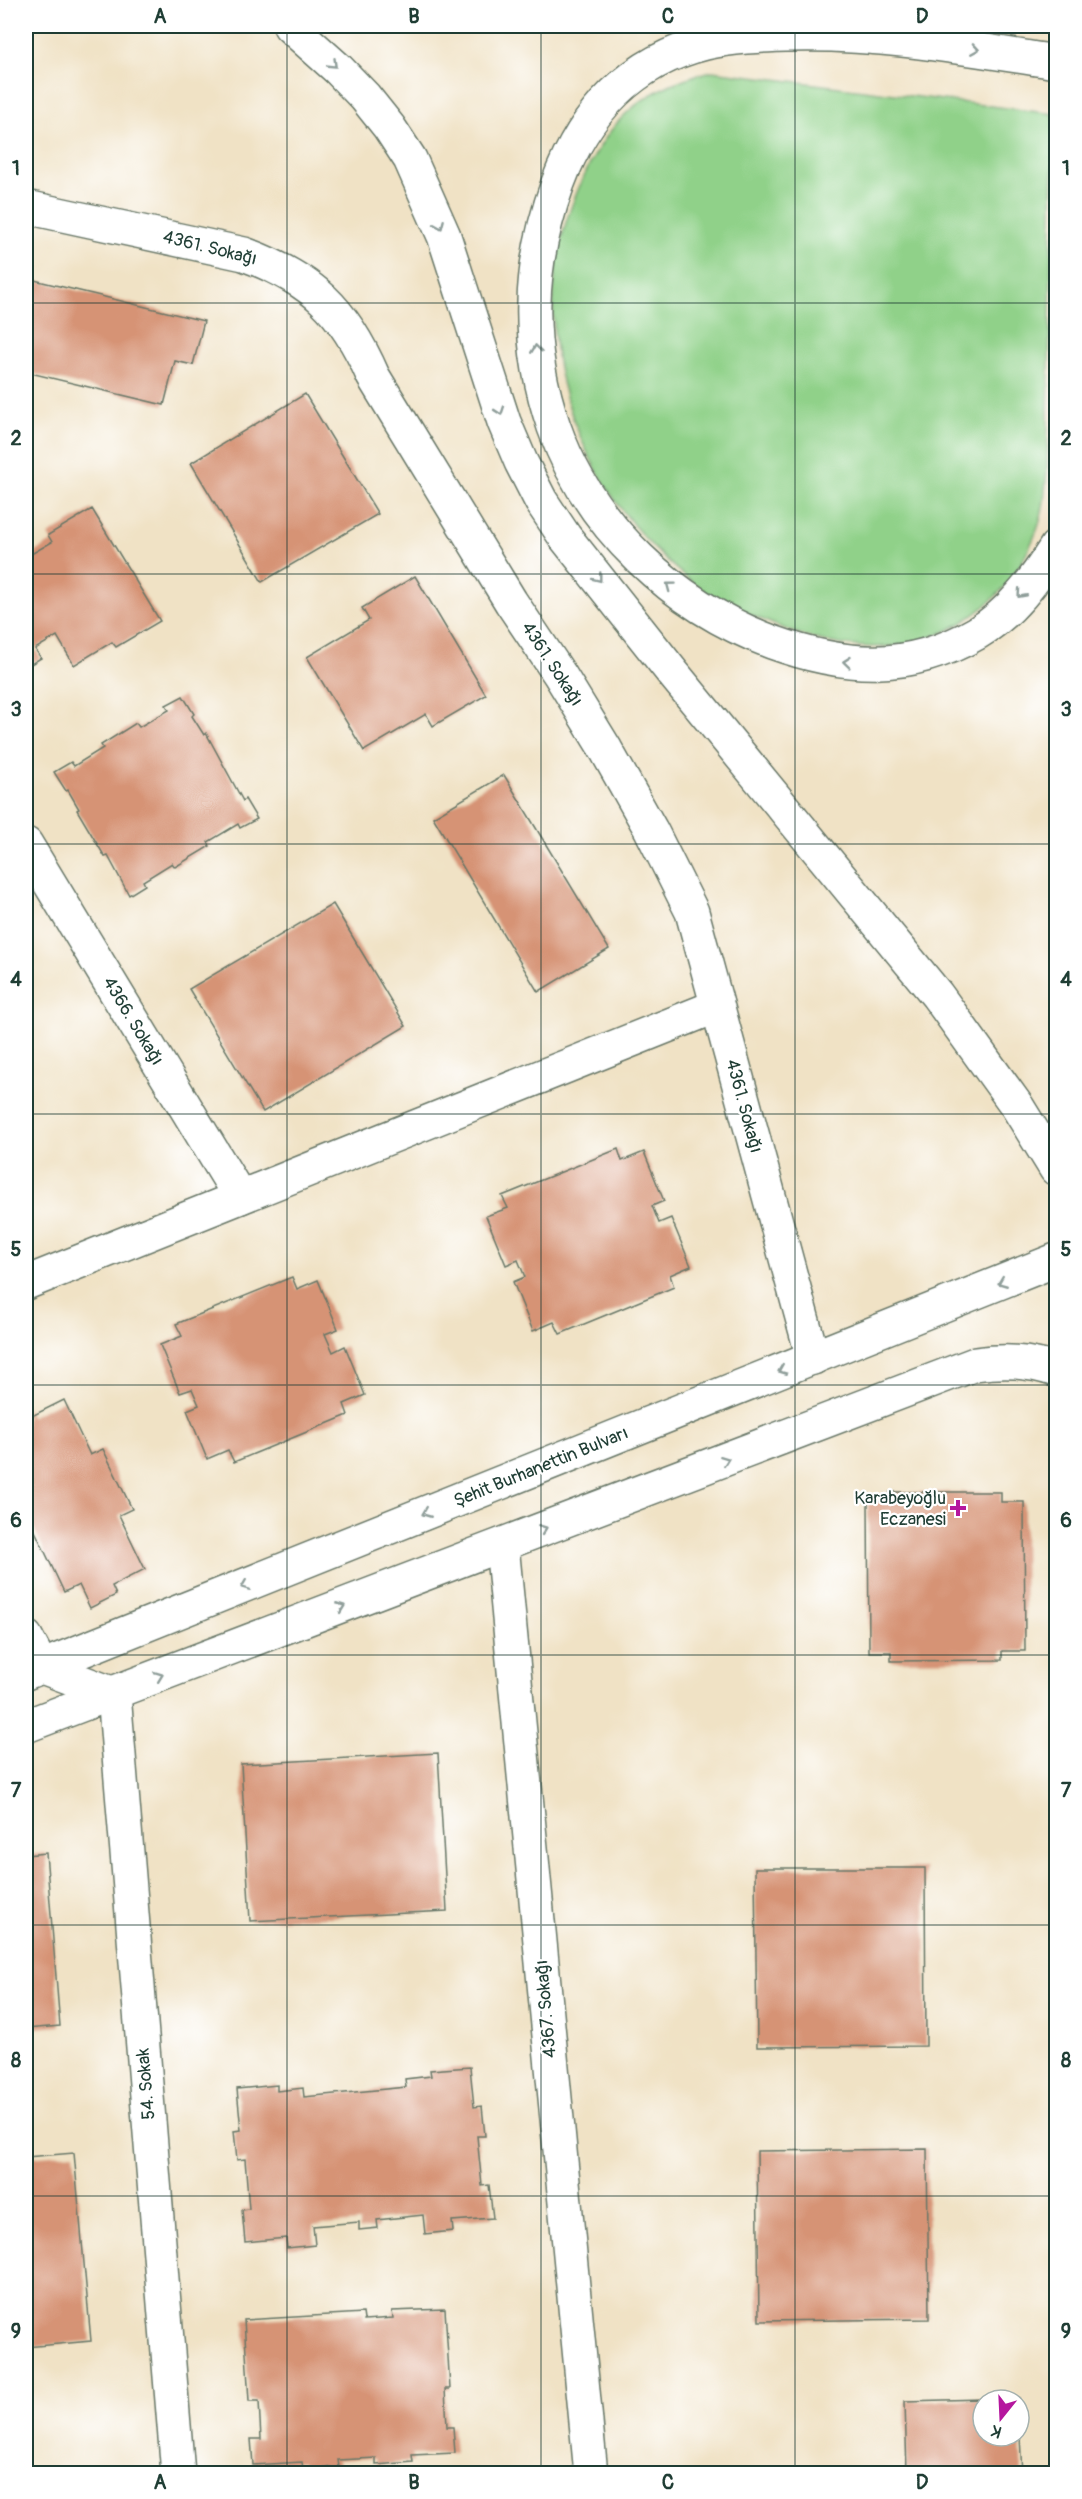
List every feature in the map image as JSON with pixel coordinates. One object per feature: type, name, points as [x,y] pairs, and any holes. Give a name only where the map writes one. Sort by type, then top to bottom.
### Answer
[{"type":"main road","points":[[290,26],[365,97],[389,127],[410,159],[444,236],[504,422],[541,501],[565,537],[672,672],[937,994],[1017,1106],[1056,1168]]},
{"type":"main road","points":[[834,26],[1056,62]]},
{"type":"main road","points":[[917,40],[814,34],[733,38],[704,44],[658,61],[610,95],[579,137],[570,154],[539,241],[533,303],[534,331],[545,395],[554,428],[567,459],[602,514],[634,553],[664,581],[697,606],[734,626],[815,656],[850,663],[876,663],[919,656],[954,644],[979,632],[1001,616],[1041,571],[1056,547]]},
{"type":"main road","name":"4361. Sokağı","points":[[26,207],[244,254],[273,265],[300,280],[324,299],[345,322],[361,348],[373,376],[511,602],[560,675],[606,750],[651,830],[692,912],[813,1358]]},
{"type":"main road","name":"4366. Sokağı","points":[[26,844],[240,1197]]},
{"type":"main road","points":[[26,1283],[717,1006]]},
{"type":"main road","name":"Şehit Burhanettin Bulvarı","points":[[34,1670],[1056,1260]]},
{"type":"main road","points":[[26,1726],[975,1364],[1006,1360],[1034,1363],[1056,1370]]},
{"type":"main road","name":"4367. Sokağı","points":[[502,1545],[591,2474]]},
{"type":"main road","points":[[26,1637],[34,1670],[114,1694]]},
{"type":"main road","name":"54. Sokak","points":[[114,1694],[178,2474]]},
{"type":"green space","points":[[712,71],[1054,114],[1047,470],[1044,503],[1035,535],[1021,563],[1004,587],[960,624],[934,636],[906,644],[876,647],[845,645],[792,631],[721,602],[675,568],[635,527],[602,480],[577,428],[560,374],[553,317],[557,261],[572,205],[594,155],[622,117],[660,89]]},
{"type":"building","points":[[26,278],[204,321],[193,365],[175,361],[164,405],[26,372]]},
{"type":"building","points":[[305,394],[378,514],[262,582],[191,463]]},
{"type":"building","points":[[92,509],[160,621],[116,647],[112,642],[74,665],[57,636],[35,649],[41,658],[26,667],[26,557],[52,542],[48,535]]},
{"type":"building","points":[[415,576],[486,695],[433,726],[426,714],[364,751],[307,657],[369,620],[362,608]]},
{"type":"building","points":[[183,696],[194,714],[192,716],[204,735],[206,733],[243,801],[245,799],[257,819],[240,828],[238,824],[208,842],[210,846],[175,867],[172,863],[143,881],[145,885],[129,895],[108,856],[105,857],[77,810],[79,809],[68,790],[66,791],[54,772],[71,762],[74,766],[103,748],[101,745],[136,723],[139,727],[169,710],[166,705]]},
{"type":"building","points":[[504,775],[609,949],[538,992],[433,817]]},
{"type":"building","points":[[333,904],[406,1026],[263,1112],[189,989]]},
{"type":"building","points":[[618,1149],[622,1161],[644,1152],[664,1201],[652,1206],[659,1223],[671,1218],[691,1266],[670,1275],[674,1287],[560,1334],[554,1322],[533,1331],[513,1282],[525,1277],[518,1260],[506,1265],[486,1216],[508,1208],[502,1196]]},
{"type":"building","points":[[292,1277],[297,1289],[318,1280],[338,1329],[325,1334],[333,1352],[345,1346],[365,1395],[344,1404],[348,1415],[234,1462],[228,1450],[207,1459],[187,1410],[199,1405],[192,1389],[180,1393],[160,1345],[182,1336],[176,1324]]},
{"type":"building","points":[[64,1400],[90,1455],[103,1449],[132,1509],[119,1515],[145,1569],[112,1586],[116,1595],[90,1608],[79,1585],[64,1592],[26,1512],[26,1406],[30,1417]]},
{"type":"building","points":[[890,1492],[1001,1492],[1001,1502],[1024,1502],[1025,1651],[1002,1651],[1002,1660],[891,1661],[891,1652],[869,1652],[868,1501],[890,1501]]},
{"type":"building","points":[[438,1753],[447,1911],[250,1921],[241,1764]]},
{"type":"building","points":[[46,1853],[60,2026],[26,2029],[26,1855]]},
{"type":"building","points":[[755,1868],[925,1868],[926,2046],[757,2047]]},
{"type":"building","points":[[470,2067],[474,2107],[482,2106],[485,2136],[477,2136],[482,2186],[489,2185],[493,2218],[452,2221],[453,2231],[425,2234],[423,2215],[377,2220],[378,2228],[359,2230],[359,2222],[313,2226],[315,2245],[287,2248],[286,2238],[245,2242],[242,2210],[249,2209],[245,2159],[237,2160],[234,2131],[241,2130],[237,2089],[277,2085],[277,2091],[303,2088],[304,2097],[406,2087],[405,2079],[431,2076],[430,2070]]},
{"type":"building","points":[[927,2149],[929,2319],[759,2321],[757,2151]]},
{"type":"building","points":[[74,2153],[91,2341],[26,2347],[26,2157]]},
{"type":"building","points":[[445,2309],[450,2389],[445,2389],[447,2427],[453,2427],[455,2453],[412,2455],[413,2462],[376,2465],[376,2458],[338,2460],[339,2467],[303,2469],[302,2462],[253,2465],[251,2439],[261,2439],[259,2401],[249,2401],[244,2320],[363,2313],[364,2320],[393,2318],[392,2311]]},
{"type":"building","points":[[971,2399],[971,2448],[1021,2448],[1022,2474],[907,2474],[905,2401]]},
{"type":"place","name":"Karabeyoğlu Eczanesi","points":[[958,1508]]}]
